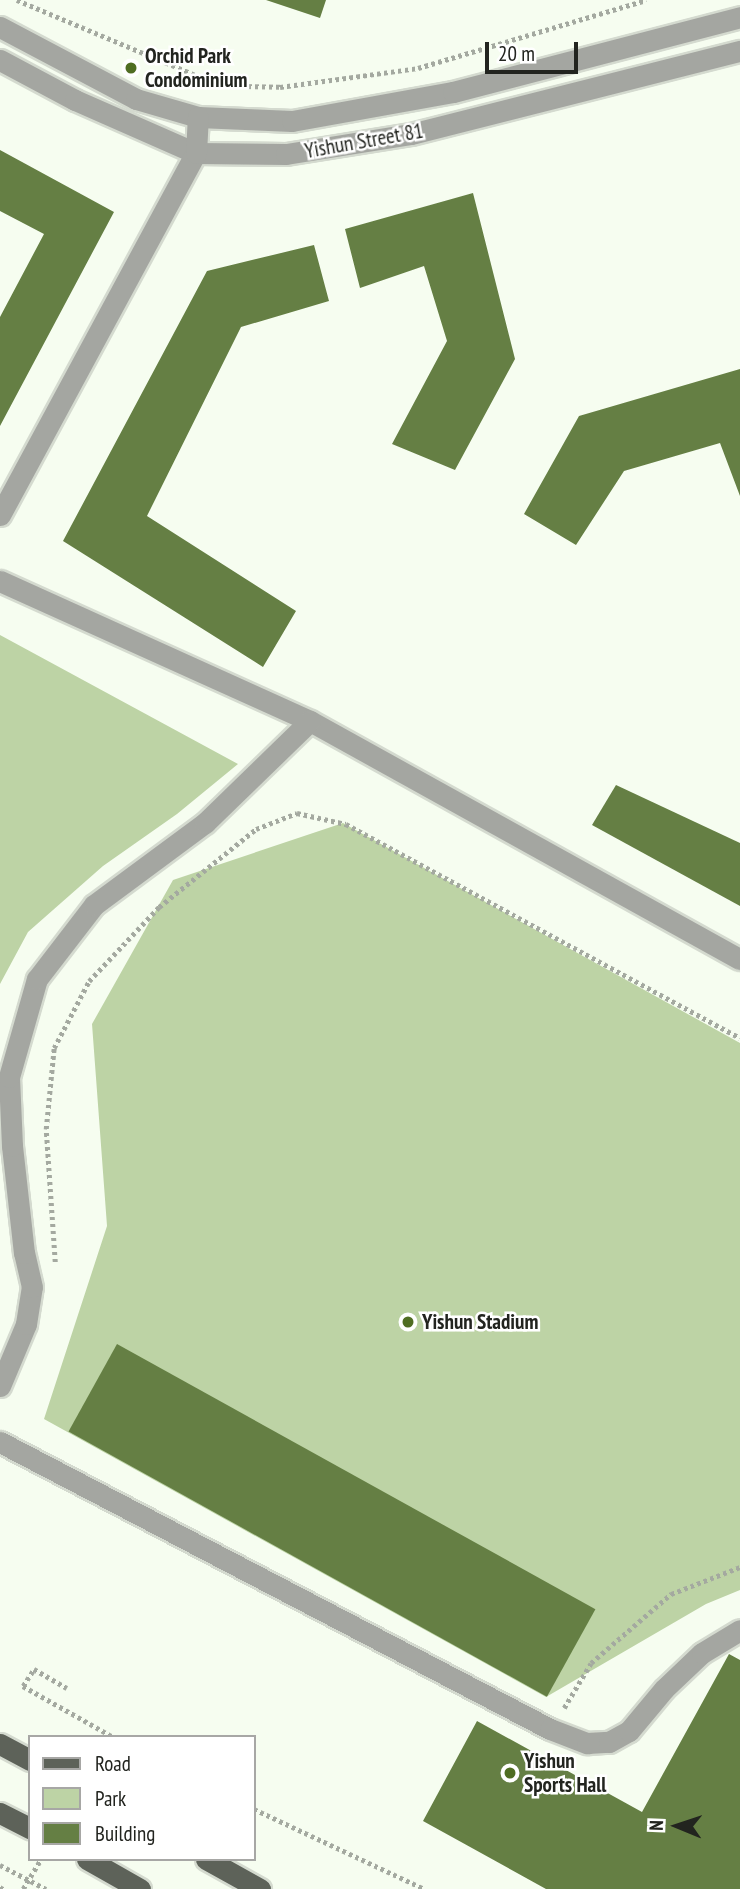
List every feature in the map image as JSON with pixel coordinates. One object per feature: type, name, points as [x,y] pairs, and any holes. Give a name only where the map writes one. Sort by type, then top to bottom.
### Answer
[{"type":"main road","points":[[0,1744],[28,1759]]},
{"type":"main road","points":[[0,1813],[28,1827]]},
{"type":"main road","points":[[91,1861],[140,1889]]},
{"type":"main road","points":[[210,1861],[260,1889]]},
{"type":"street","name":"Yishun Street 81","points":[[0,27],[136,99],[198,117],[292,121],[396,105],[627,49],[740,17]]},
{"type":"street","name":"Yishun Street 81","points":[[0,60],[75,100],[196,153],[286,154],[411,134],[740,51]]},
{"type":"street","points":[[0,515],[196,153],[198,117]]},
{"type":"street","points":[[0,581],[310,721],[740,960]]},
{"type":"street","points":[[0,1386],[26,1324],[32,1287],[24,1253],[12,1146],[9,1077],[37,979],[94,905],[205,823],[310,721]]},
{"type":"street","points":[[0,1442],[550,1729],[587,1743],[609,1742],[629,1731],[664,1689],[702,1653],[740,1630]]},
{"type":"path","points":[[17,0],[205,79],[241,86],[280,86],[418,68],[646,0]]},
{"type":"path","points":[[55,1267],[46,1129],[54,1048],[89,981],[159,907],[256,829],[298,813],[346,824],[740,1038]]},
{"type":"path","points":[[550,1729],[591,1662],[671,1594],[740,1567]]},
{"type":"path","points":[[67,1688],[34,1669],[23,1686],[109,1735]]},
{"type":"path","points":[[256,1810],[425,1889]]},
{"type":"path","points":[[23,1889],[40,1861]]},
{"type":"path","points":[[0,1866],[46,1889]]},
{"type":"green space","points":[[0,635],[238,764],[177,814],[103,866],[28,932],[0,984]]},
{"type":"green space","name":"Yishun Stadium","points":[[343,823],[740,1043],[740,1590],[706,1604],[546,1697],[44,1419],[107,1226],[92,1024],[173,880]]},
{"type":"building","points":[[266,0],[326,0],[320,18]]},
{"type":"building","points":[[0,150],[114,212],[0,426],[0,317],[44,234],[0,211]]},
{"type":"building","points":[[473,193],[515,359],[455,470],[392,444],[447,341],[424,266],[360,288],[345,229]]},
{"type":"building","points":[[314,245],[329,301],[241,327],[147,516],[296,611],[263,667],[63,541],[207,271]]},
{"type":"building","points":[[740,369],[740,496],[720,443],[624,471],[576,545],[524,514],[579,416]]},
{"type":"building","points":[[616,785],[740,843],[740,906],[592,825]]},
{"type":"building","points":[[117,1344],[595,1609],[547,1697],[69,1431]]},
{"type":"building","name":"Yishun Sports Hall","points":[[729,1654],[740,1660],[740,1889],[546,1889],[423,1821],[477,1721],[642,1812]]},
{"type":"place","name":"Orchid Park Condominium","points":[[131,68]]},
{"type":"place","name":"Yishun Stadium","points":[[408,1322]]},
{"type":"place","name":"Yishun Sports Hall","points":[[510,1773]]}]
